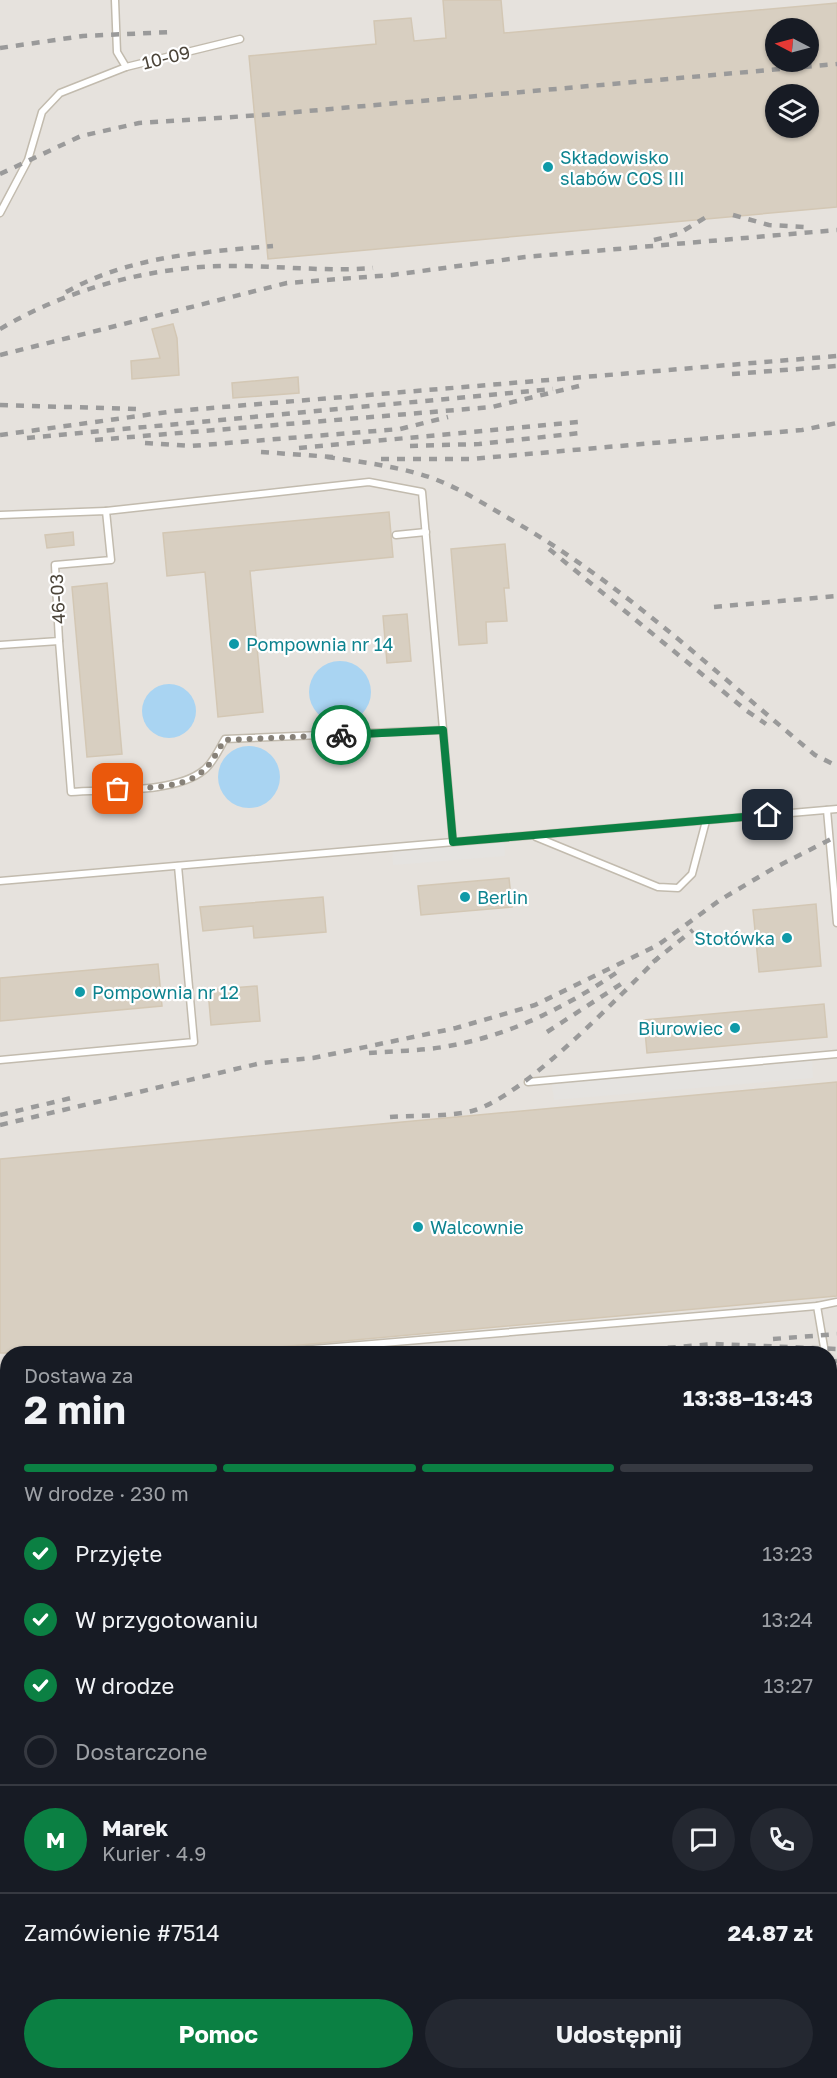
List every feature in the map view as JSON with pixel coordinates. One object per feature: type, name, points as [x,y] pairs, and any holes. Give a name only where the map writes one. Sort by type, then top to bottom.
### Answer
[{"type":"lane","name":"10-09","points":[[116,0],[117,52],[126,67],[240,39]]},
{"type":"lane","points":[[0,213],[28,160],[42,112],[60,93],[126,67]]},
{"type":"lane","points":[[0,515],[106,511],[369,482],[422,492],[453,842]]},
{"type":"lane","name":"46-03","points":[[0,645],[59,641],[55,565],[111,560],[106,511]]},
{"type":"lane","points":[[396,535],[426,532]]},
{"type":"lane","points":[[59,641],[71,792],[165,785],[190,780],[206,768],[225,740],[443,730]]},
{"type":"lane","points":[[0,881],[837,809]]},
{"type":"lane","points":[[827,810],[837,923]]},
{"type":"lane","points":[[532,836],[658,888],[678,888],[692,874],[706,821]]},
{"type":"lane","points":[[0,1060],[194,1042],[178,866]]},
{"type":"lane","points":[[528,1082],[837,1054]]},
{"type":"lane","points":[[348,1346],[817,1306],[837,1302]]},
{"type":"lane","points":[[817,1306],[824,1346]]},
{"type":"shaded area","points":[[0,0],[837,0],[837,1346],[0,1346]]},
{"type":"shaded area","points":[[504,838],[505,856],[393,865],[392,848]]},
{"type":"shaded area","points":[[812,1056],[813,1078],[554,1100],[551,1079]]},
{"type":"water","points":[[334,661],[346,661],[362,670],[369,680],[371,692],[369,704],[362,714],[346,723],[334,723],[323,718],[314,709],[309,698],[309,686],[314,675],[323,666]]},
{"type":"water","points":[[164,684],[174,684],[184,688],[192,696],[196,711],[192,726],[184,734],[174,738],[164,738],[154,734],[146,726],[142,716],[142,706],[146,696],[154,688]]},
{"type":"water","points":[[243,746],[255,746],[271,755],[278,765],[280,777],[278,789],[271,799],[255,808],[243,808],[232,803],[223,794],[218,783],[218,771],[223,760],[232,751]]},
{"type":"building","name":"Składowisko slabów COS III","points":[[443,0],[501,0],[504,33],[837,3],[837,207],[268,259],[249,56],[376,44],[374,21],[411,18],[414,41],[446,38]]},
{"type":"building","points":[[173,324],[177,338],[179,375],[132,379],[131,361],[160,358],[152,329]]},
{"type":"building","points":[[298,377],[299,393],[233,398],[232,383]]},
{"type":"building","name":"Pompownia nr 14","points":[[389,512],[393,557],[250,571],[263,712],[218,717],[205,572],[167,576],[163,533]]},
{"type":"building","points":[[73,532],[74,545],[47,548],[45,535]]},
{"type":"building","points":[[505,544],[509,588],[504,588],[507,621],[486,622],[487,643],[459,645],[451,549]]},
{"type":"building","points":[[107,583],[122,754],[87,757],[72,587]]},
{"type":"building","points":[[407,614],[411,661],[387,663],[383,616]]},
{"type":"building","name":"Berlin","points":[[509,878],[512,907],[421,915],[418,886]]},
{"type":"building","points":[[323,897],[326,932],[254,938],[253,926],[203,931],[200,907]]},
{"type":"building","name":"Stołówka","points":[[816,904],[821,966],[759,972],[753,910]]},
{"type":"building","name":"Pompownia nr 12","points":[[158,964],[162,1006],[0,1021],[0,978]]},
{"type":"building","points":[[257,986],[260,1021],[211,1025],[208,990]]},
{"type":"building","name":"Biurowiec","points":[[824,1004],[827,1037],[647,1053],[644,1020]]},
{"type":"building","name":"Walcownie","points":[[837,1082],[837,1296],[289,1346],[0,1346],[0,1159]]},
{"type":"railway","points":[[0,48],[83,36],[171,32]]},
{"type":"railway","points":[[0,174],[81,136],[139,123],[263,115],[837,64]]},
{"type":"railway","points":[[733,215],[769,225],[804,227]]},
{"type":"railway","points":[[654,240],[678,234],[708,216]]},
{"type":"railway","points":[[0,355],[287,283],[392,275],[525,257],[837,230]]},
{"type":"railway","points":[[66,292],[115,270],[141,263],[193,254],[273,246]]},
{"type":"railway","points":[[0,329],[25,315],[79,292],[164,271],[222,266],[373,268]]},
{"type":"railway","points":[[0,435],[175,411],[837,356]]},
{"type":"railway","points":[[732,374],[837,366]]},
{"type":"railway","points":[[95,440],[492,407],[579,386]]},
{"type":"railway","points":[[27,438],[553,389]]},
{"type":"railway","points":[[0,405],[136,409]]},
{"type":"railway","points":[[145,443],[191,446],[400,429],[448,417]]},
{"type":"railway","points":[[299,448],[579,422]]},
{"type":"railway","points":[[381,459],[471,459],[802,430],[837,423]]},
{"type":"railway","points":[[410,446],[479,444],[580,433]]},
{"type":"railway","points":[[261,452],[333,457]]},
{"type":"railway","points":[[327,457],[391,467],[429,477],[461,491],[510,519],[551,544],[630,600],[815,755],[837,766]]},
{"type":"railway","points":[[549,549],[747,711],[766,724]]},
{"type":"railway","points":[[714,607],[837,596]]},
{"type":"railway","points":[[0,1125],[261,1063],[313,1058],[456,1028],[535,1005],[658,945],[720,900],[774,868],[837,836]]},
{"type":"railway","points":[[653,962],[693,930]]},
{"type":"railway","points":[[390,1117],[463,1113],[493,1102],[517,1087],[570,1044],[659,957]]},
{"type":"railway","points":[[369,1053],[434,1048],[466,1042],[511,1029],[555,1010],[616,973]]},
{"type":"railway","points":[[547,1032],[624,982]]},
{"type":"railway","points":[[0,1115],[71,1098]]},
{"type":"railway","points":[[773,1339],[837,1334]]},
{"type":"railway","points":[[690,1346],[714,1344],[763,1346]]},
{"type":"way so far","points":[[118,789],[165,785],[190,780],[206,768],[225,740],[341,735]]},
{"type":"place","name":"Składowisko slabów COS III","points":[[548,167]]},
{"type":"place","name":"Pompownia nr 14","points":[[234,644]]},
{"type":"place","name":"Berlin","points":[[465,897]]},
{"type":"place","name":"Stołówka","points":[[787,938]]},
{"type":"place","name":"Pompownia nr 12","points":[[80,992]]},
{"type":"place","name":"Biurowiec","points":[[735,1028]]},
{"type":"place","name":"Walcownie","points":[[418,1227]]},
{"type":"route","points":[[341,735],[443,730],[453,842],[768,815]]}]
